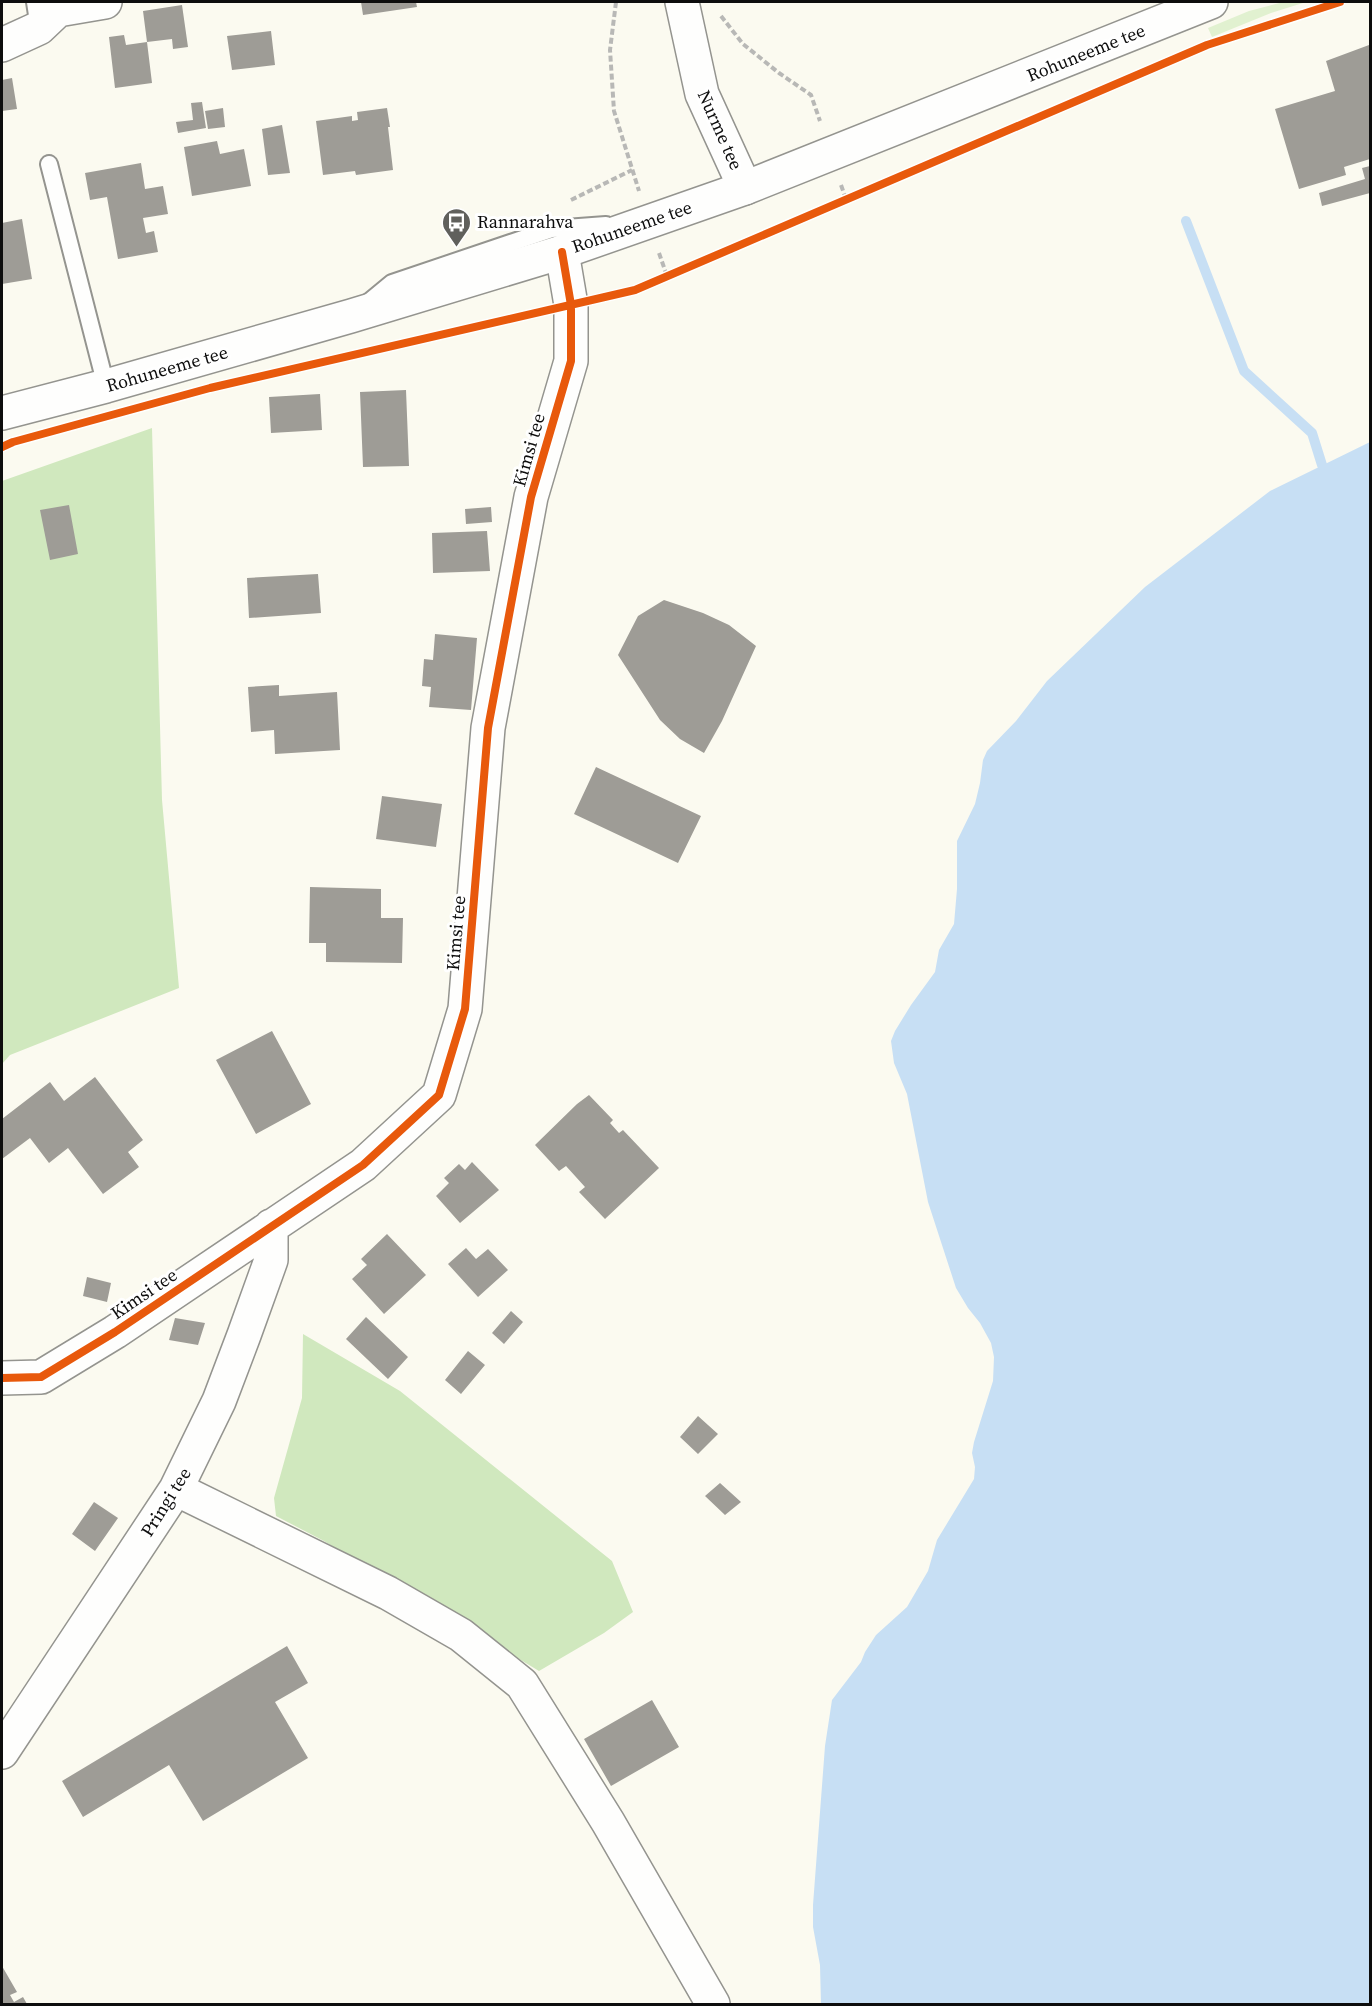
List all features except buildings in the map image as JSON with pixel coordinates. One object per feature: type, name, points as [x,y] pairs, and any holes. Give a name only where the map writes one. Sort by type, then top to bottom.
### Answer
[{"type":"street","points":[[2,45],[37,15],[105,2]]},
{"type":"street","name":"Nurme tee","points":[[682,2],[702,94],[745,188]]},
{"type":"street","name":"Rohuneeme tee","points":[[2,413],[106,386],[351,316],[562,252],[745,188],[1211,2]]},
{"type":"street","name":"Kimsi tee","points":[[2,1378],[41,1377],[115,1332],[363,1164],[439,1095],[465,1009],[488,728],[531,497],[571,362],[571,305],[562,252]]},
{"type":"street","name":"Pringi tee","points":[[2,1752],[176,1490],[219,1401],[271,1260],[271,1226]]},
{"type":"street","points":[[176,1490],[388,1593],[461,1635],[522,1684],[608,1822],[713,2004]]},
{"type":"lane","points":[[49,164],[106,386]]},
{"type":"lane","points":[[351,316],[392,283],[552,229],[649,222]]},
{"type":"path","points":[[616,2],[610,50],[614,111],[668,276]]},
{"type":"path","points":[[720,9],[722,18],[743,44],[811,95],[846,199]]},
{"type":"path","points":[[835,203],[856,194]]},
{"type":"path","points":[[657,281],[678,272]]},
{"type":"green space","points":[[1283,2],[1306,2],[1271,13],[1212,37],[1208,28],[1249,11]]},
{"type":"green space","points":[[152,428],[162,800],[179,988],[10,1055],[2,1064],[2,481]]},
{"type":"green space","points":[[303,1334],[400,1391],[612,1561],[633,1612],[604,1633],[539,1671],[324,1541],[276,1516],[274,1498],[302,1398]]},
{"type":"water","points":[[1370,442],[1370,2004],[821,2004],[820,1965],[813,1927],[813,1905],[825,1746],[832,1700],[861,1662],[876,1635],[907,1607],[928,1571],[937,1540],[974,1479],[975,1467],[972,1453],[974,1442],[993,1381],[994,1357],[991,1343],[956,1288],[928,1202],[907,1094],[894,1063],[891,1041],[911,1005],[935,972],[939,950],[954,924],[957,841],[975,804],[983,760],[987,751],[1016,721],[1047,681],[1145,587],[1270,491]]},
{"type":"waterway","points":[[1186,221],[1244,371],[1312,433],[1322,465]]},
{"type":"cycle path","points":[[2,447],[13,442],[210,388],[635,290],[1207,45],[1340,2]]},
{"type":"cycle path","points":[[2,1378],[41,1377],[115,1332],[363,1165],[439,1095],[465,1009],[488,728],[531,497],[571,361],[571,305],[562,252]]},
{"type":"place","name":"Rannarahva","points":[[456,248]]}]
